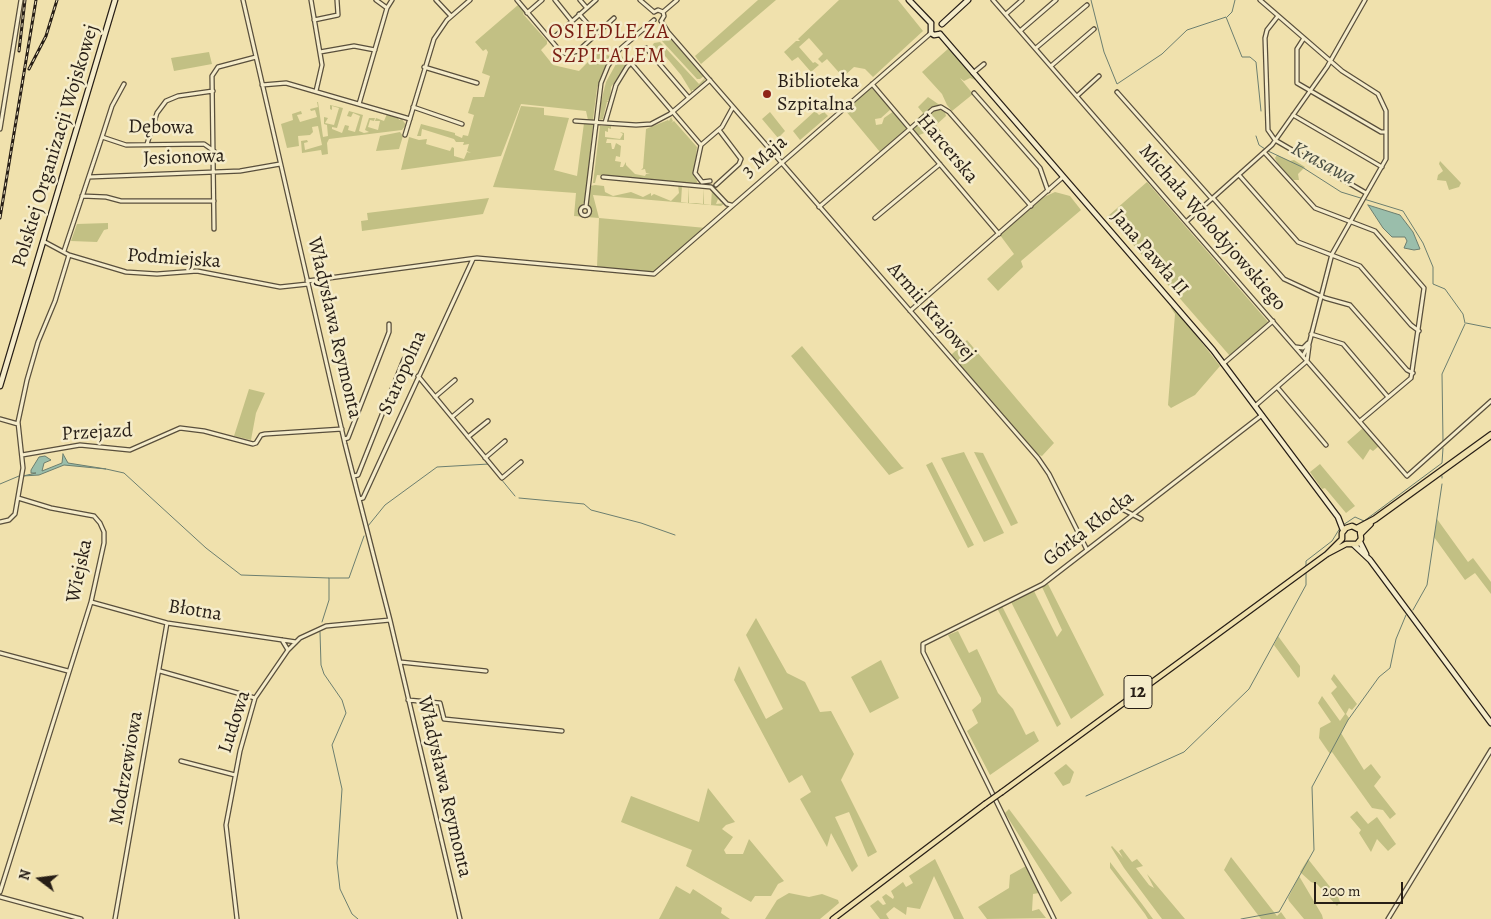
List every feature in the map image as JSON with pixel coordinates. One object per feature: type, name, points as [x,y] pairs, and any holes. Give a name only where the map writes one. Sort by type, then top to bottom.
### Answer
[{"type":"highway","points":[[1359,530],[1491,435]]},
{"type":"main road","name":"Polskiej Organizacji Wojskowej","points":[[0,386],[1,377],[115,0]]},
{"type":"main road","points":[[909,0],[931,23],[931,33],[934,35],[940,34],[943,29],[942,24]]},
{"type":"main road","points":[[942,24],[968,0]]},
{"type":"main road","points":[[931,23],[936,21],[942,24]]},
{"type":"main road","name":"Jana Pawła II","points":[[940,34],[1223,364],[1345,526]]},
{"type":"main road","points":[[1360,542],[1354,545],[1346,544],[1342,539],[1345,526],[1359,530],[1360,542],[1370,560],[1491,723]]},
{"type":"main road","name":"12","points":[[833,919],[985,804],[1306,570],[1327,554],[1342,539]]},
{"type":"main road","name":"12","points":[[1327,554],[1346,544]]},
{"type":"main road","points":[[1354,545],[1370,560]]},
{"type":"street","points":[[0,129],[21,0]]},
{"type":"street","name":"Władysława Reymonta","points":[[243,0],[344,439],[390,620],[460,919]]},
{"type":"street","points":[[311,0],[320,52],[321,70],[316,91]]},
{"type":"street","points":[[314,20],[338,15],[337,0]]},
{"type":"street","points":[[376,0],[387,8]]},
{"type":"street","points":[[359,104],[387,8],[392,0]]},
{"type":"street","points":[[436,0],[451,16]]},
{"type":"street","points":[[405,135],[434,39],[451,16],[470,0]]},
{"type":"street","points":[[516,0],[562,52],[571,54],[614,18]]},
{"type":"street","points":[[527,13],[542,0]]},
{"type":"street","points":[[554,0],[571,20]]},
{"type":"street","points":[[580,0],[586,7]]},
{"type":"street","points":[[551,40],[571,20],[596,0]]},
{"type":"street","points":[[640,0],[654,12],[654,20]]},
{"type":"street","points":[[586,206],[598,93],[603,72],[619,50],[654,20],[661,21],[664,16],[663,12],[677,0]]},
{"type":"street","name":"Michała Wołodyjowskiego","points":[[993,0],[1407,476],[1491,401]]},
{"type":"street","points":[[1006,14],[1022,0]]},
{"type":"street","points":[[1020,31],[1056,0]]},
{"type":"street","points":[[1255,406],[1307,360],[1310,334],[1332,254],[1382,167],[1387,153],[1386,111],[1382,98],[1330,61],[1260,0]]},
{"type":"street","points":[[1187,222],[1266,151],[1275,140],[1330,61],[1365,0]]},
{"type":"street","points":[[1036,48],[1087,5]]},
{"type":"street","points":[[654,12],[658,10],[663,12]]},
{"type":"street","points":[[579,14],[597,34]]},
{"type":"street","points":[[1278,16],[1267,30],[1265,38],[1266,123],[1268,130],[1275,140],[1366,193]]},
{"type":"street","name":"Armii Krajowej","points":[[661,21],[668,32],[1038,458],[1049,474],[1087,550]]},
{"type":"street","points":[[1051,66],[1094,29]]},
{"type":"street","name":"3 Maja","points":[[473,258],[654,274],[730,209],[731,205],[931,33]]},
{"type":"street","points":[[1304,38],[1297,49],[1296,82],[1381,132],[1386,132]]},
{"type":"street","points":[[320,52],[354,46],[375,50]]},
{"type":"street","points":[[605,123],[616,85],[631,63],[646,48],[689,98]]},
{"type":"street","points":[[214,229],[215,172],[212,76],[216,68],[256,58]]},
{"type":"street","points":[[631,63],[701,145]]},
{"type":"street","points":[[973,73],[984,64]]},
{"type":"street","points":[[424,67],[477,83]]},
{"type":"street","points":[[1077,96],[1099,76]]},
{"type":"street","points":[[575,121],[644,125],[663,119],[710,80]]},
{"type":"street","points":[[262,86],[286,82],[410,119]]},
{"type":"street","name":"Dębowa","points":[[124,84],[112,106],[102,137],[126,145],[204,144],[214,151]]},
{"type":"street","name":"Harcerska","points":[[872,84],[999,234]]},
{"type":"street","points":[[147,144],[157,113],[166,101],[178,96],[212,91]]},
{"type":"street","points":[[1117,92],[1284,278],[1321,296],[1350,305],[1407,370],[1413,373]]},
{"type":"street","points":[[974,93],[1040,168],[1048,191]]},
{"type":"street","points":[[413,107],[462,124]]},
{"type":"street","points":[[710,181],[702,182],[695,173],[701,145],[719,130],[733,107]]},
{"type":"street","points":[[819,207],[933,109],[941,107],[949,112],[1031,206]]},
{"type":"street","points":[[1293,115],[1382,167]]},
{"type":"street","points":[[716,185],[739,164],[741,159],[719,130]]},
{"type":"street","points":[[64,251],[102,137]]},
{"type":"street","points":[[1266,151],[1315,208],[1375,231],[1422,284],[1425,291],[1413,373],[1410,380],[1360,421]]},
{"type":"street","name":"Jesionowa","points":[[89,177],[215,172],[280,164]]},
{"type":"street","points":[[875,218],[940,164]]},
{"type":"street","points":[[1239,175],[1298,242],[1332,254],[1362,268],[1411,326],[1419,331]]},
{"type":"street","points":[[603,177],[711,186],[731,205]]},
{"type":"street","points":[[910,311],[1064,177]]},
{"type":"street","points":[[82,196],[106,197],[121,202],[214,201]]},
{"type":"street","name":"Podmiejska","points":[[43,241],[69,255],[136,273],[197,271],[280,287],[473,258]]},
{"type":"street","points":[[0,522],[12,518],[18,498],[22,455],[18,424],[27,380],[38,342],[52,312],[69,255]]},
{"type":"street","name":"Staropolna","points":[[359,499],[363,498],[473,258]]},
{"type":"street","points":[[1223,364],[1273,322]]},
{"type":"street","points":[[344,439],[348,438],[389,332],[389,324]]},
{"type":"street","points":[[1310,334],[1343,344],[1388,398]]},
{"type":"street","points":[[1296,347],[1305,347],[1310,341]]},
{"type":"street","points":[[1303,356],[1310,341]]},
{"type":"street","points":[[354,476],[358,475],[404,359]]},
{"type":"street","points":[[418,376],[502,478],[521,462]]},
{"type":"street","points":[[435,397],[455,380]]},
{"type":"street","points":[[1277,387],[1326,446]]},
{"type":"street","points":[[452,417],[471,401]]},
{"type":"street","name":"Górka Kłocka","points":[[1054,919],[923,652],[922,646],[933,638],[1043,584],[1262,415]]},
{"type":"street","points":[[0,419],[18,424]]},
{"type":"street","points":[[468,437],[488,421]]},
{"type":"street","name":"Przejazd","points":[[22,455],[80,445],[130,450],[180,428],[204,431],[253,444],[256,443],[261,435],[265,434],[342,429]]},
{"type":"street","points":[[485,458],[504,441]]},
{"type":"street","name":"Wiejska","points":[[0,892],[90,602],[104,543],[104,532],[100,522],[94,516],[52,508],[18,498]]},
{"type":"street","points":[[1122,509],[1141,519]]},
{"type":"street","name":"Błotna","points":[[90,602],[167,623],[296,642]]},
{"type":"street","name":"Ludowa","points":[[237,919],[226,825],[235,776],[255,698],[288,650],[296,642],[326,626],[390,620]]},
{"type":"street","name":"Modrzewiowa","points":[[115,919],[167,623]]},
{"type":"street","points":[[281,639],[288,650]]},
{"type":"street","points":[[0,653],[68,671]]},
{"type":"street","name":"Władysława Reymonta","points":[[399,662],[486,670]]},
{"type":"street","points":[[160,671],[255,698]]},
{"type":"street","points":[[408,700],[440,703],[444,719],[562,731]]},
{"type":"street","points":[[1388,919],[1491,750]]},
{"type":"street","points":[[181,761],[235,776]]},
{"type":"street","points":[[0,897],[81,919]]},
{"type":"shaded area","points":[[758,0],[776,0],[701,64],[695,56]]},
{"type":"shaded area","points":[[839,0],[898,0],[923,31],[873,77],[865,69],[854,67],[843,77],[827,59],[822,63],[818,59],[823,54],[809,38],[799,47],[813,63],[815,62],[819,65],[811,72],[798,57],[792,61],[784,52],[796,41],[800,41],[798,39]]},
{"type":"shaded area","points":[[518,5],[525,12],[523,14],[547,41],[547,44],[541,50],[553,65],[579,71],[597,53],[611,56],[597,88],[593,120],[588,120],[586,111],[521,104],[501,156],[401,170],[409,137],[419,140],[427,139],[426,144],[450,151],[452,147],[454,148],[454,156],[464,159],[467,152],[471,153],[467,151],[469,144],[463,145],[464,142],[456,142],[454,139],[422,129],[421,136],[417,136],[421,124],[455,133],[455,135],[462,138],[463,135],[468,136],[474,115],[468,113],[473,97],[484,97],[490,76],[482,73],[488,52],[486,49],[483,51],[475,42]]},
{"type":"shaded area","points":[[668,34],[704,76],[697,79],[662,41]]},
{"type":"shaded area","points":[[660,42],[699,84],[705,78],[704,83],[696,90],[692,90],[692,93],[681,75],[666,57],[656,48],[653,50],[653,53],[649,50],[650,46],[651,48],[654,43]]},
{"type":"shaded area","points":[[949,48],[978,81],[970,78],[964,81],[960,78],[973,94],[952,111],[942,94],[922,72]]},
{"type":"shaded area","points":[[209,52],[212,64],[174,71],[171,58]]},
{"type":"shaded area","points":[[621,55],[628,63],[625,64],[626,67],[611,87],[610,100],[607,100],[609,102],[607,102],[603,119],[600,120],[601,102],[606,82]]},
{"type":"shaded area","points":[[871,87],[891,109],[881,118],[875,119],[876,125],[882,124],[884,118],[894,111],[907,128],[880,152],[845,110]]},
{"type":"shaded area","points":[[928,97],[944,108],[946,116],[936,125],[941,131],[937,135],[929,131],[917,136],[910,128],[923,113],[918,107]]},
{"type":"shaded area","points":[[318,102],[323,137],[328,136],[327,125],[324,124],[324,117],[328,118],[325,123],[334,125],[339,108],[332,106],[332,110],[330,105],[343,108],[337,128],[332,127],[332,129],[342,133],[345,125],[349,126],[348,130],[355,132],[360,116],[353,113],[351,117],[347,116],[349,111],[363,115],[359,131],[364,133],[369,132],[365,130],[369,118],[375,118],[374,121],[370,120],[368,127],[378,130],[380,121],[375,121],[376,118],[384,121],[387,114],[398,117],[399,120],[402,119],[406,125],[402,130],[329,139],[327,143],[328,154],[322,155],[321,150],[302,153],[301,141],[307,140],[308,142],[304,143],[305,150],[322,145],[318,126],[312,127],[313,132],[310,135],[298,136],[299,146],[287,148],[281,124],[293,120],[292,114],[301,111],[302,114],[297,115],[300,122],[317,117],[315,110],[311,111],[310,109],[318,107]]},
{"type":"shaded area","points":[[521,106],[544,108],[544,115],[569,118],[554,170],[577,176],[584,123],[593,125],[585,201],[579,209],[582,216],[588,216],[590,213],[588,204],[590,186],[595,185],[604,186],[605,192],[613,196],[631,192],[643,197],[651,193],[651,196],[654,194],[671,201],[679,193],[678,185],[682,186],[681,202],[688,203],[689,186],[689,203],[703,204],[704,188],[704,204],[711,205],[712,188],[718,198],[723,200],[721,202],[718,199],[716,204],[725,203],[721,206],[593,195],[599,218],[574,216],[576,193],[493,187]]},
{"type":"shaded area","points":[[815,111],[819,115],[824,112],[828,116],[800,140],[793,131]]},
{"type":"shaded area","points":[[770,112],[785,131],[778,138],[762,119]]},
{"type":"shaded area","points":[[671,117],[673,121],[671,123],[674,121],[697,147],[694,173],[698,184],[597,175],[595,183],[593,183],[600,126],[611,126],[611,129],[608,128],[608,132],[605,131],[605,137],[620,139],[623,134],[620,132],[624,133],[624,140],[607,139],[606,143],[611,143],[612,149],[614,149],[616,143],[621,146],[620,157],[616,156],[615,161],[621,162],[620,167],[623,167],[626,162],[626,165],[635,174],[645,176],[650,174],[646,173],[645,169],[641,170],[643,168],[646,129],[669,121]]},
{"type":"shaded area","points":[[400,132],[403,136],[399,149],[376,151],[380,136]]},
{"type":"shaded area","points":[[1277,155],[1290,161],[1294,160],[1305,167],[1298,174],[1299,180],[1293,180],[1278,164],[1275,158]]},
{"type":"shaded area","points":[[1440,161],[1461,183],[1459,187],[1449,190],[1446,181],[1437,180],[1438,175],[1443,171],[1439,164]]},
{"type":"shaded area","points":[[1147,182],[1269,323],[1230,356],[1108,216]]},
{"type":"shaded area","points":[[1055,192],[1070,196],[1081,210],[1021,261],[1023,267],[998,291],[987,279],[1014,254],[1000,235],[1044,197]]},
{"type":"shaded area","points":[[489,198],[483,214],[362,231],[361,221],[368,220],[367,213]]},
{"type":"shaded area","points":[[1368,205],[1400,215],[1413,232],[1420,249],[1404,248],[1407,241],[1405,237],[1392,237],[1383,228]]},
{"type":"shaded area","points":[[599,218],[706,228],[653,273],[597,267]]},
{"type":"shaded area","points":[[108,223],[108,229],[104,230],[97,242],[71,241],[77,224]]},
{"type":"shaded area","points":[[1171,303],[1220,366],[1195,395],[1171,408],[1168,405],[1175,314],[1171,308]]},
{"type":"shaded area","points":[[967,340],[1054,443],[1042,456],[1036,454],[951,355]]},
{"type":"shaded area","points":[[802,346],[904,468],[889,475],[791,356]]},
{"type":"shaded area","points":[[249,389],[265,393],[256,413],[251,440],[234,436]]},
{"type":"shaded area","points":[[1363,428],[1379,446],[1373,451],[1370,449],[1363,460],[1347,442]]},
{"type":"shaded area","points":[[964,452],[1004,533],[984,542],[941,458]]},
{"type":"shaded area","points":[[974,452],[983,453],[1018,523],[1011,526]]},
{"type":"shaded area","points":[[63,454],[68,463],[106,469],[64,465],[39,475],[23,476],[36,473],[31,473],[31,470],[39,457],[45,456],[51,460],[44,463],[42,471],[62,463]]},
{"type":"shaded area","points":[[932,462],[974,545],[968,548],[926,465]]},
{"type":"shaded area","points":[[1320,464],[1355,506],[1346,513],[1325,488],[1322,489],[1310,472]]},
{"type":"shaded area","points":[[1437,519],[1468,562],[1473,558],[1491,582],[1491,594],[1475,573],[1465,580],[1434,537]]},
{"type":"shaded area","points":[[1048,584],[1104,695],[1071,719],[1011,602],[1034,591],[1057,637],[1062,630],[1042,587]]},
{"type":"shaded area","points":[[1002,606],[1061,724],[1057,727],[997,608]]},
{"type":"shaded area","points":[[756,618],[787,673],[805,682],[820,712],[831,711],[854,754],[841,780],[877,852],[868,857],[849,812],[835,817],[858,866],[852,872],[831,833],[827,847],[800,799],[811,792],[802,775],[789,783],[734,680],[739,666],[766,719],[783,709],[746,635]]},
{"type":"shaded area","points":[[958,631],[969,653],[977,649],[998,693],[1013,709],[1026,735],[1034,731],[1039,741],[990,775],[967,731],[978,723],[972,710],[981,702],[981,698],[948,635]]},
{"type":"shaded area","points":[[1278,636],[1300,666],[1300,676],[1298,678],[1274,645]]},
{"type":"shaded area","points":[[881,660],[899,698],[870,713],[851,677]]},
{"type":"shaded area","points":[[1334,674],[1357,704],[1352,710],[1349,708],[1346,714],[1349,718],[1341,733],[1364,770],[1371,764],[1381,777],[1374,786],[1396,814],[1390,819],[1383,810],[1372,808],[1332,752],[1330,754],[1319,738],[1320,728],[1331,722],[1318,703],[1322,696],[1340,721],[1345,714],[1331,693],[1337,687],[1331,679]]},
{"type":"shaded area","points":[[1066,764],[1074,772],[1070,783],[1063,786],[1054,773]]},
{"type":"shaded area","points":[[708,788],[735,822],[726,825],[722,829],[733,837],[724,850],[726,854],[743,854],[749,839],[784,881],[778,884],[771,896],[755,896],[751,902],[686,866],[692,850],[621,822],[631,796],[699,822]]},
{"type":"shaded area","points":[[1009,809],[1072,893],[1061,902],[1005,813]]},
{"type":"shaded area","points":[[1357,811],[1368,824],[1377,817],[1396,844],[1388,851],[1377,839],[1371,852],[1359,833],[1361,830],[1350,817]]},
{"type":"shaded area","points":[[1112,846],[1123,858],[1119,851],[1122,849],[1132,862],[1137,859],[1143,866],[1136,868],[1149,885],[1154,888],[1147,874],[1185,919],[1162,919],[1124,868]]},
{"type":"shaded area","points":[[1231,857],[1277,916],[1281,912],[1286,919],[1261,919],[1224,870]]},
{"type":"shaded area","points":[[935,859],[964,919],[954,919],[934,876],[920,909],[907,907],[906,915],[894,907],[886,914],[889,919],[880,919],[870,906],[878,900],[883,905],[886,904],[882,897],[886,894],[893,899],[891,891],[903,882],[906,887],[913,883],[909,876]]},
{"type":"shaded area","points":[[1308,859],[1338,897],[1340,902],[1337,906],[1317,884],[1311,882],[1300,872]]},
{"type":"shaded area","points":[[1110,862],[1153,919],[1148,919],[1110,868]]},
{"type":"shaded area","points":[[1026,866],[1039,893],[1033,894],[1032,911],[1039,909],[1046,918],[987,919],[978,907],[1009,888],[1010,875]]},
{"type":"shaded area","points":[[1299,876],[1323,919],[1304,919],[1289,901],[1288,898]]},
{"type":"shaded area","points":[[676,886],[690,894],[693,889],[722,908],[721,913],[730,919],[659,919]]},
{"type":"shaded area","points":[[789,893],[809,897],[822,894],[838,900],[839,903],[820,919],[765,919],[777,900]]},
{"type":"waterway","name":"Krasawa","points":[[1091,0],[1104,52],[1117,84],[1162,54],[1187,30],[1226,17],[1242,57],[1250,57],[1256,62],[1261,111]]},
{"type":"waterway","points":[[1227,17],[1232,12],[1235,0]]},
{"type":"waterway","name":"Krasawa","points":[[1256,136],[1259,145],[1265,149]]},
{"type":"waterway","name":"Krasawa","points":[[1268,151],[1302,167],[1341,192],[1403,211],[1423,243],[1433,267],[1433,284],[1445,289],[1463,314],[1465,323]]},
{"type":"waterway","name":"Krasawa","points":[[1466,323],[1491,328]]},
{"type":"waterway","points":[[1443,441],[1442,374],[1465,324]]},
{"type":"waterway","points":[[1343,525],[1355,517],[1364,521],[1442,463],[1443,448]]},
{"type":"waterway","points":[[368,526],[385,505],[437,467],[489,464]]},
{"type":"waterway","points":[[106,469],[124,473],[206,548],[241,575],[329,578],[329,600],[322,622]]},
{"type":"waterway","points":[[0,484],[19,476]]},
{"type":"waterway","points":[[501,479],[515,496]]},
{"type":"waterway","points":[[1413,610],[1427,585],[1442,484]]},
{"type":"waterway","points":[[519,498],[584,504],[591,510],[641,523],[675,535]]},
{"type":"waterway","points":[[1306,566],[1306,561],[1332,541],[1340,528]]},
{"type":"waterway","points":[[329,578],[349,578],[364,536]]},
{"type":"waterway","points":[[1086,796],[1184,752],[1249,689],[1306,585],[1306,573]]},
{"type":"waterway","points":[[1241,919],[1279,912],[1314,850],[1312,787],[1348,720],[1379,677],[1390,668],[1396,639],[1406,615]]},
{"type":"waterway","points":[[320,632],[321,665],[324,674],[342,700],[346,713],[332,745],[342,789],[337,863],[340,889],[352,914],[358,919]]},
{"type":"railway","points":[[19,51],[25,0]]},
{"type":"railway","points":[[0,218],[36,0]]},
{"type":"railway","points":[[29,69],[46,36],[57,0]]},
{"type":"place","name":"Biblioteka Szpitalna","points":[[767,94]]},
{"type":"district","name":"OSIEDLE ZA SZPITALEM","points":[[609,45]]}]
